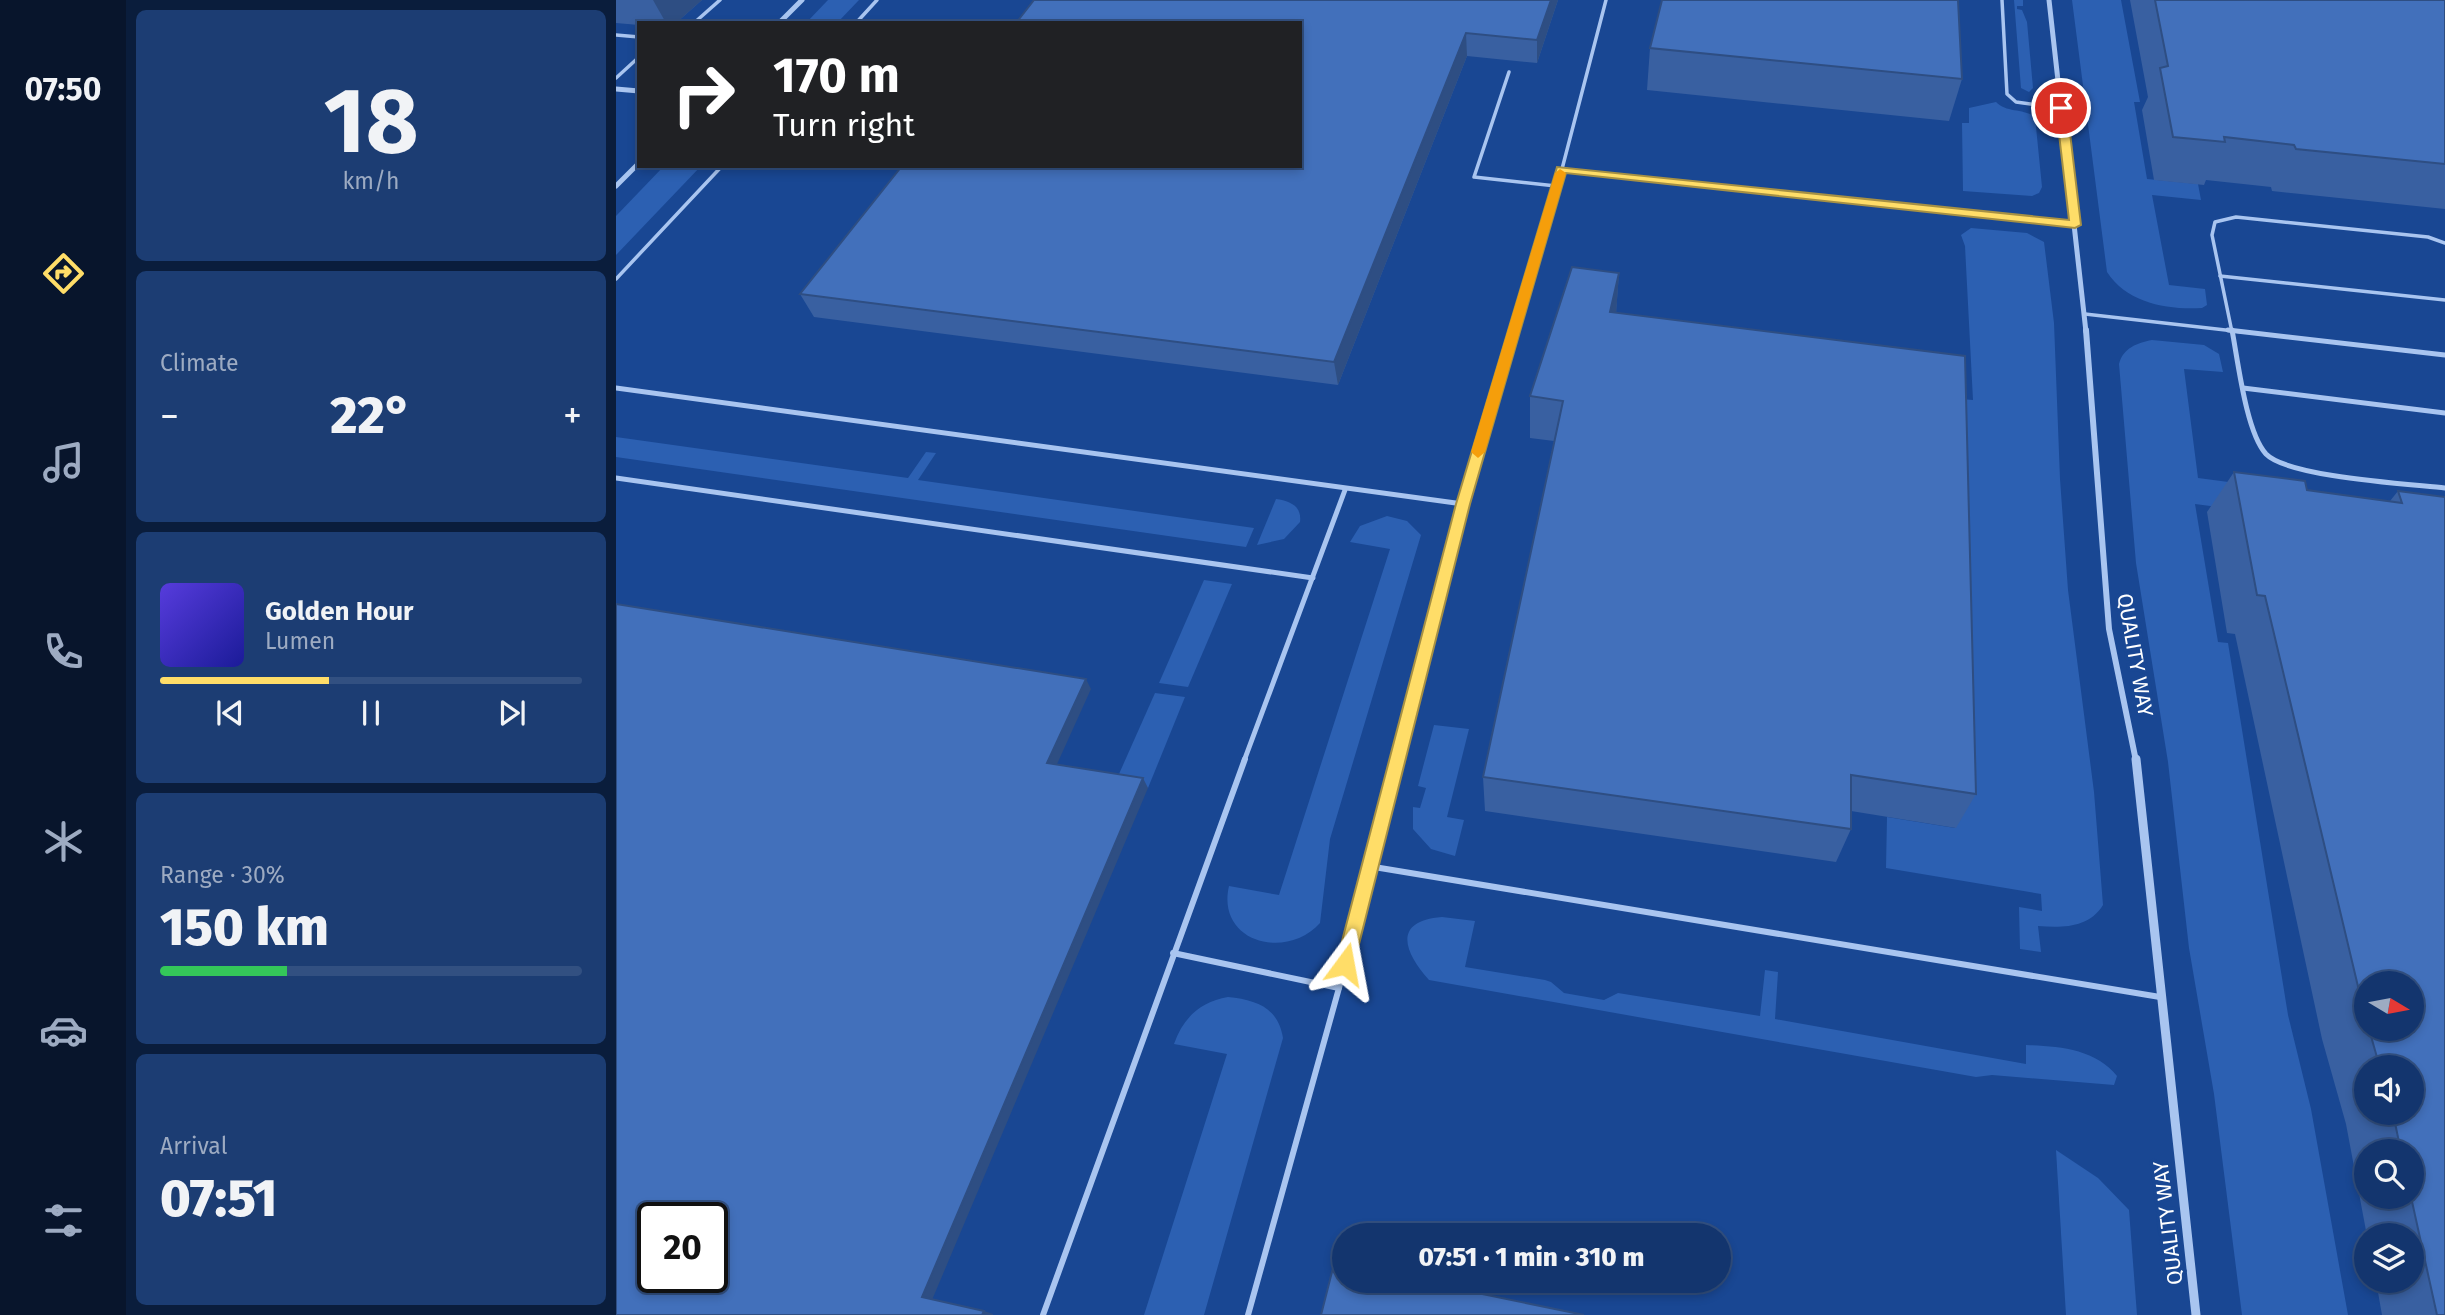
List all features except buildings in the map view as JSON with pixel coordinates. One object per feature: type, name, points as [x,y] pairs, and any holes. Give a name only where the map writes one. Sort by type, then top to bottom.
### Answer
[{"type":"street","points":[[781,21],[802,0]]},
{"type":"street","name":"QUALITY WAY","points":[[2049,0],[2085,314],[2109,629],[2137,764],[2196,1315]]},
{"type":"street","points":[[616,89],[637,91]]},
{"type":"street","points":[[616,186],[637,165]]},
{"type":"lane","points":[[696,21],[720,0]]},
{"type":"lane","points":[[858,21],[877,0]]},
{"type":"lane","points":[[1248,1315],[1339,988],[1368,866],[1463,504],[1562,169],[1606,0]]},
{"type":"lane","points":[[2002,0],[2007,94],[2016,102],[2061,108]]},
{"type":"lane","points":[[616,35],[637,37]]},
{"type":"lane","points":[[616,78],[637,59]]},
{"type":"lane","points":[[1509,72],[1474,177],[1556,186]]},
{"type":"lane","points":[[616,279],[720,168]]},
{"type":"lane","points":[[1562,169],[2075,225]]},
{"type":"lane","points":[[2445,243],[2428,237],[2236,217],[2215,222],[2212,235],[2252,429],[2267,455],[2299,470],[2445,488]]},
{"type":"lane","points":[[2220,276],[2445,300]]},
{"type":"lane","points":[[2085,314],[2445,355]]},
{"type":"lane","points":[[616,388],[1345,490],[1463,504]]},
{"type":"lane","points":[[2243,388],[2445,413]]},
{"type":"lane","points":[[616,478],[1312,578]]},
{"type":"lane","points":[[1043,1315],[1173,953],[1345,490]]},
{"type":"lane","points":[[1368,866],[2160,997]]},
{"type":"lane","points":[[1173,953],[1339,988]]},
{"type":"shaded area","points":[[828,0],[859,0],[839,21],[808,21]]},
{"type":"shaded area","points":[[2014,0],[2023,0],[2023,6],[2017,6],[2017,9],[2022,10],[2027,22],[2033,88],[2029,92],[2021,88]]},
{"type":"shaded area","points":[[2072,0],[2121,0],[2140,102],[2134,102],[2147,179],[2198,184],[2201,200],[2152,195],[2169,285],[2205,289],[2207,305],[2202,308],[2162,306],[2137,298],[2115,283],[2107,272]]},
{"type":"shaded area","points":[[1996,102],[2005,108],[2035,117],[2042,187],[2039,193],[2032,196],[1963,191],[1962,123],[1969,123],[1969,108]]},
{"type":"shaded area","points":[[662,168],[699,168],[616,255],[616,216]]},
{"type":"shaded area","points":[[1971,228],[2027,233],[2044,242],[2054,323],[2060,479],[2068,590],[2094,792],[2103,905],[2090,918],[2074,925],[2038,926],[2041,952],[2020,949],[2019,907],[2042,911],[2041,894],[1886,868],[1887,817],[1955,828],[1949,398],[1973,400],[1965,246],[1961,235]]},
{"type":"shaded area","points":[[2152,340],[2204,345],[2219,354],[2223,372],[2184,369],[2198,478],[2259,486],[2264,513],[2195,504],[2218,642],[2228,643],[2288,1015],[2311,1109],[2348,1315],[2242,1315],[2214,1094],[2189,948],[2168,762],[2136,563],[2119,364],[2131,347]]},
{"type":"shaded area","points":[[616,437],[908,478],[926,452],[936,453],[918,480],[1254,528],[1246,547],[1217,543],[616,457]]},
{"type":"shaded area","points":[[1276,499],[1294,505],[1299,512],[1300,522],[1284,539],[1257,545]]},
{"type":"shaded area","points":[[1387,516],[1407,521],[1421,535],[1330,839],[1320,923],[1306,935],[1290,941],[1273,943],[1257,940],[1243,932],[1233,921],[1228,905],[1229,886],[1279,895],[1390,549],[1350,542],[1360,526]]},
{"type":"shaded area","points":[[1204,580],[1232,584],[1188,687],[1159,683]]},
{"type":"shaded area","points":[[1155,693],[1185,697],[1148,788],[1115,783]]},
{"type":"shaded area","points":[[1434,725],[1469,729],[1447,817],[1464,820],[1455,856],[1431,849],[1413,829],[1413,807],[1420,808],[1426,788],[1418,786]]},
{"type":"shaded area","points":[[1442,917],[1475,921],[1465,967],[1545,980],[1564,993],[1604,1000],[1618,993],[1760,1016],[1765,970],[1778,972],[1775,1019],[2026,1064],[2026,1045],[2063,1048],[2098,1060],[2117,1076],[2114,1085],[1992,1075],[1976,1077],[1429,980],[1413,959],[1407,940],[1409,931],[1415,925]]},
{"type":"shaded area","points":[[1228,997],[1248,1000],[1271,1012],[1283,1038],[1204,1315],[1144,1315],[1227,1054],[1174,1044],[1182,1026],[1194,1013],[1209,1003]]},
{"type":"shaded area","points":[[2056,1150],[2098,1178],[2129,1210],[2137,1315],[2066,1315]]},
{"type":"slow traffic","points":[[1478,452],[1560,173]]},
{"type":"route","points":[[1345,964],[1463,504],[1562,169],[2075,225],[2061,108]]}]
